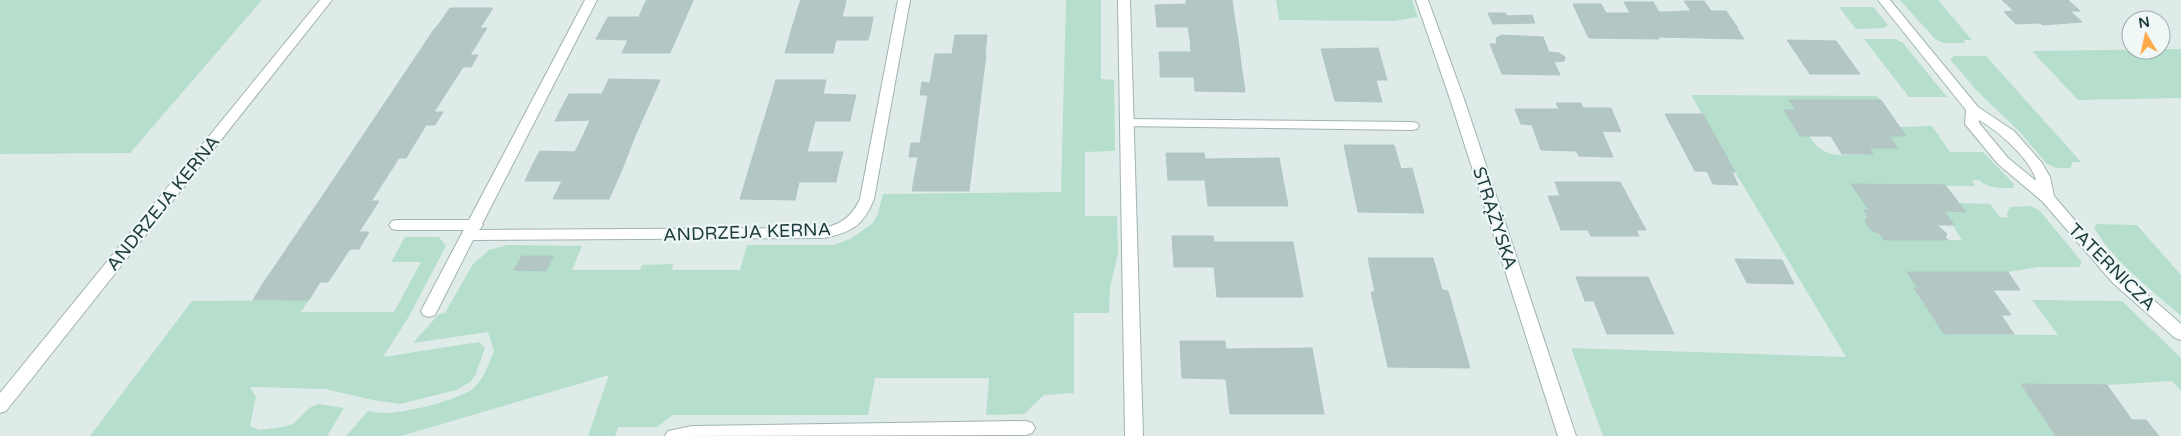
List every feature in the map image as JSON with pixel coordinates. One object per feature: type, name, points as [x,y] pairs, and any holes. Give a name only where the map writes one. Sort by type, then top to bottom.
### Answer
[{"type":"street","name":"ANDRZEJA KERNA","points":[[0,406],[326,0]]},
{"type":"street","points":[[429,311],[591,0]]},
{"type":"street","name":"ANDRZEJA KERNA","points":[[397,225],[472,230],[824,233],[838,230],[851,224],[861,214],[867,198],[904,0]]},
{"type":"street","points":[[1124,0],[1134,436]]},
{"type":"street","name":"STRĄŻYSKA","points":[[1422,0],[1463,118],[1567,436]]},
{"type":"street","name":"TATERNICZA","points":[[1884,0],[1973,110],[2009,134],[2037,166],[2043,177],[2046,197]]},
{"type":"street","name":"TATERNICZA","points":[[1973,110],[1972,124],[2003,161],[2046,197],[2119,279],[2181,334]]},
{"type":"street","points":[[1128,123],[1412,126]]},
{"type":"street","points":[[674,436],[692,433],[1026,428]]},
{"type":"green space","points":[[0,0],[262,0],[130,153],[0,154]]},
{"type":"green space","points":[[1066,0],[1101,0],[1101,79],[1114,80],[1115,151],[1085,152],[1085,216],[1117,216],[1118,254],[1110,287],[1109,313],[1074,313],[1074,393],[1044,395],[1024,414],[986,415],[989,378],[875,378],[868,415],[673,415],[657,427],[618,427],[615,436],[588,436],[609,375],[401,436],[346,436],[368,411],[385,413],[420,408],[460,396],[476,386],[494,351],[488,332],[413,343],[439,314],[445,313],[473,264],[489,250],[508,245],[582,246],[572,270],[640,270],[642,265],[673,264],[672,270],[740,270],[747,245],[834,245],[850,239],[872,224],[878,214],[883,194],[1061,192]]},
{"type":"green space","points":[[1276,0],[1412,0],[1418,17],[1393,21],[1279,20]]},
{"type":"green space","points":[[1900,0],[1938,0],[1972,40],[1965,40],[1964,43],[1943,43],[1935,39]]},
{"type":"green space","points":[[1839,7],[1873,7],[1888,25],[1885,28],[1856,29]]},
{"type":"green space","points":[[1864,39],[1895,39],[1903,43],[1947,97],[1909,97]]},
{"type":"green space","points":[[2171,49],[2181,49],[2181,98],[2078,100],[2032,51],[2121,50],[2121,60],[2171,60]]},
{"type":"green space","points":[[1954,56],[1986,56],[2081,162],[2073,162],[2070,168],[2056,168],[2046,163],[2020,132],[1977,91],[1950,59]]},
{"type":"green space","points":[[1691,95],[1877,96],[1881,100],[1790,100],[1796,110],[1784,111],[1800,136],[1809,136],[1822,150],[1836,155],[1872,154],[1869,148],[1897,147],[1889,136],[1905,135],[1900,127],[1932,126],[1950,152],[1983,152],[2014,184],[2013,188],[1999,188],[1979,180],[1972,180],[1975,186],[1852,185],[1869,210],[1864,210],[1868,217],[1865,221],[1884,240],[1962,240],[1944,211],[1959,203],[1990,204],[2000,217],[2008,218],[2007,213],[2010,207],[2031,206],[2039,210],[2082,262],[2079,267],[2038,267],[2008,272],[1908,272],[1918,288],[1914,289],[1944,334],[2058,335],[2032,300],[2122,301],[2181,358],[2181,391],[2172,381],[2107,385],[2021,384],[2056,436],[1603,436],[1571,348],[1846,357]]},
{"type":"green space","points":[[2097,224],[2137,225],[2181,275],[2181,316],[2112,253],[2094,228]]},
{"type":"green space","points":[[405,237],[439,237],[446,246],[408,318],[383,357],[479,342],[485,348],[475,376],[470,382],[456,390],[400,404],[325,389],[250,387],[256,397],[250,426],[259,430],[293,424],[309,408],[318,404],[344,408],[327,436],[90,436],[192,301],[309,300],[301,312],[394,312],[421,262],[391,262]]},
{"type":"building","points":[[647,0],[693,0],[691,5],[644,5]]},
{"type":"building","points":[[801,0],[846,0],[845,5],[799,5]]},
{"type":"building","points":[[1186,0],[1232,0],[1234,15],[1156,15],[1155,5],[1186,4]]},
{"type":"building","points":[[2002,0],[2068,0],[2080,11],[2070,11],[2082,22],[2042,25],[2040,23],[2016,24],[2004,12],[2014,11]]},
{"type":"building","points":[[1684,1],[1704,1],[1711,11],[1726,11],[1738,28],[1673,27],[1664,12],[1691,11]]},
{"type":"building","points":[[1624,2],[1639,2],[1653,27],[1583,26],[1573,4],[1601,4],[1606,13],[1630,13]]},
{"type":"building","points":[[1639,2],[1653,2],[1659,12],[1664,12],[1673,27],[1653,27]]},
{"type":"building","points":[[644,5],[661,5],[661,8],[662,5],[691,5],[681,28],[602,28],[608,17],[639,17]]},
{"type":"building","points":[[799,5],[845,5],[842,17],[873,17],[871,29],[792,28]]},
{"type":"building","points":[[450,8],[493,8],[480,28],[436,28]]},
{"type":"building","points":[[1488,13],[1505,13],[1507,16],[1532,15],[1535,23],[1493,24]]},
{"type":"building","points":[[1156,15],[1234,15],[1238,39],[1190,39],[1188,27],[1157,27]]},
{"type":"building","points":[[1583,26],[1653,27],[1659,39],[1589,38]]},
{"type":"building","points":[[1653,27],[1736,27],[1744,39],[1658,37]]},
{"type":"building","points":[[435,28],[487,28],[470,55],[478,55],[471,67],[463,67],[434,112],[443,112],[435,125],[426,125],[406,158],[348,158]]},
{"type":"building","points":[[602,28],[681,28],[670,53],[622,53],[628,40],[596,39]]},
{"type":"building","points":[[792,28],[871,29],[868,40],[836,40],[833,53],[785,53]]},
{"type":"building","points":[[955,35],[987,35],[985,54],[952,54]]},
{"type":"building","points":[[1502,35],[1543,37],[1549,52],[1559,53],[1565,57],[1564,61],[1554,62],[1560,75],[1502,74],[1490,44],[1497,44],[1496,38]]},
{"type":"building","points":[[1190,39],[1238,39],[1241,64],[1160,64],[1159,52],[1191,52]]},
{"type":"building","points":[[1787,40],[1836,41],[1860,74],[1810,74]]},
{"type":"building","points":[[1378,48],[1387,80],[1376,80],[1382,102],[1335,101],[1321,49]]},
{"type":"building","points":[[935,54],[986,54],[969,191],[912,191],[918,157],[909,157],[911,143],[920,143],[928,95],[920,95],[922,82],[930,83]]},
{"type":"building","points":[[1160,64],[1241,64],[1245,92],[1195,91],[1194,77],[1160,77]]},
{"type":"building","points":[[609,79],[660,80],[648,107],[562,107],[569,94],[602,94]]},
{"type":"building","points":[[776,80],[826,80],[823,94],[856,95],[853,107],[768,107]]},
{"type":"building","points":[[1789,100],[1881,100],[1906,136],[1889,136],[1898,148],[1869,148],[1873,154],[1842,154],[1831,136],[1800,136],[1784,110],[1796,110]]},
{"type":"building","points":[[1556,103],[1581,103],[1583,108],[1611,108],[1621,132],[1602,131],[1613,157],[1579,156],[1576,151],[1541,150],[1532,125],[1521,124],[1515,109],[1559,109]]},
{"type":"building","points":[[562,107],[648,107],[635,136],[583,136],[590,120],[555,121]]},
{"type":"building","points":[[768,107],[853,107],[850,121],[815,121],[811,136],[759,136]]},
{"type":"building","points":[[1665,114],[1703,114],[1735,172],[1695,171]]},
{"type":"building","points":[[583,136],[635,136],[623,167],[532,166],[540,151],[575,152]]},
{"type":"building","points":[[759,136],[811,136],[807,152],[843,152],[839,167],[750,166]]},
{"type":"building","points":[[1344,145],[1394,145],[1401,169],[1412,168],[1424,213],[1358,212]]},
{"type":"building","points":[[1166,153],[1204,153],[1205,159],[1279,158],[1288,206],[1208,206],[1205,180],[1168,180]]},
{"type":"building","points":[[348,158],[399,158],[372,200],[319,201]]},
{"type":"building","points":[[532,166],[623,167],[609,199],[553,199],[562,181],[525,181]]},
{"type":"building","points":[[750,166],[839,167],[836,182],[799,182],[795,200],[740,199]]},
{"type":"building","points":[[1707,171],[1732,172],[1738,185],[1713,184]]},
{"type":"building","points":[[1555,182],[1620,182],[1646,230],[1636,230],[1639,236],[1591,236],[1588,230],[1561,230],[1548,196],[1560,196]]},
{"type":"building","points":[[1851,184],[1945,185],[1966,212],[1944,211],[1954,225],[1937,225],[1947,234],[1945,237],[1948,240],[1884,240],[1879,234],[1870,229],[1865,221],[1868,217],[1864,210],[1869,210]]},
{"type":"building","points":[[319,201],[379,201],[359,232],[369,232],[359,249],[350,249],[328,282],[264,282]]},
{"type":"building","points":[[1172,236],[1213,236],[1214,242],[1293,242],[1303,297],[1217,297],[1214,267],[1174,267]]},
{"type":"building","points":[[522,256],[553,256],[546,271],[514,270]]},
{"type":"building","points":[[1368,258],[1433,258],[1442,290],[1448,291],[1470,368],[1388,367],[1371,292],[1375,292]]},
{"type":"building","points":[[1735,259],[1782,260],[1794,284],[1747,283]]},
{"type":"building","points":[[1907,272],[2008,272],[2020,290],[1993,290],[2011,315],[2001,315],[2014,334],[1944,334],[1914,288],[1918,288]]},
{"type":"building","points":[[1576,277],[1648,277],[1674,334],[1607,334],[1594,301],[1585,301]]},
{"type":"building","points":[[264,282],[320,282],[309,300],[253,300]]},
{"type":"building","points":[[1180,341],[1225,341],[1226,349],[1312,348],[1324,414],[1230,414],[1226,379],[1182,378]]},
{"type":"building","points":[[2021,384],[2107,385],[2132,420],[2146,420],[2159,436],[2056,436]]}]
